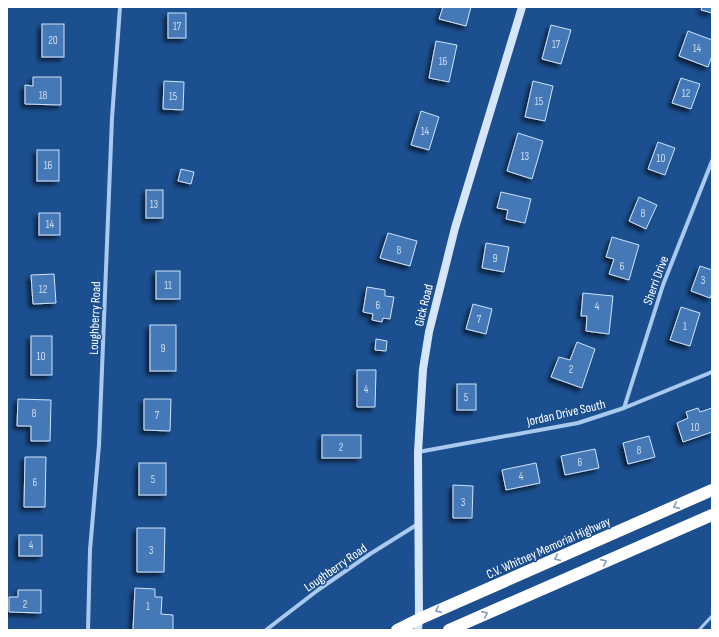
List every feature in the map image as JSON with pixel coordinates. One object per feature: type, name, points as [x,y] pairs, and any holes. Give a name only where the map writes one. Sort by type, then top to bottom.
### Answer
[{"type":"highway","name":"C.V. Whitney Memorial Highway","points":[[396,630],[419,624],[712,490]]},
{"type":"highway","points":[[449,630],[712,515]]},
{"type":"street","name":"Loughberry Road","points":[[88,630],[90,550],[99,445],[112,126],[120,7]]},
{"type":"street","name":"Gick Road","points":[[419,624],[418,452],[423,369],[429,332],[455,228],[522,7]]},
{"type":"street","name":"Sherri Drive","points":[[624,408],[663,285],[712,161]]},
{"type":"street","name":"Jordan Drive South","points":[[418,452],[578,423],[624,408],[712,372]]},
{"type":"street","name":"Loughberry Road","points":[[266,630],[318,590],[370,554],[418,524]]},
{"type":"lane","points":[[698,630],[712,616]]},
{"type":"building","points":[[443,7],[471,7],[466,26],[439,19]]},
{"type":"building","points":[[702,7],[712,7],[712,13],[701,10]]},
{"type":"building","points":[[168,13],[186,13],[186,38],[168,38]]},
{"type":"building","points":[[42,24],[64,24],[64,57],[42,57]]},
{"type":"building","points":[[551,25],[571,30],[561,64],[542,59]]},
{"type":"building","points":[[688,31],[712,40],[712,56],[708,67],[679,56]]},
{"type":"building","points":[[436,41],[457,45],[449,82],[429,78]]},
{"type":"building","points":[[33,77],[61,77],[61,105],[25,104],[25,85],[33,86]]},
{"type":"building","points":[[681,78],[700,84],[691,109],[672,103]]},
{"type":"building","points":[[164,81],[184,82],[183,110],[163,109]]},
{"type":"building","points":[[533,81],[553,86],[545,121],[525,117]]},
{"type":"building","points":[[421,111],[439,117],[429,150],[411,145]]},
{"type":"building","points":[[518,133],[543,141],[532,179],[507,171]]},
{"type":"building","points":[[658,142],[675,148],[665,175],[648,169]]},
{"type":"building","points":[[37,150],[59,150],[59,181],[37,181]]},
{"type":"building","points":[[181,169],[194,172],[191,184],[178,181]]},
{"type":"building","points":[[146,190],[163,190],[163,218],[146,218]]},
{"type":"building","points":[[501,192],[531,199],[525,223],[506,219],[508,210],[497,208]]},
{"type":"building","points":[[639,197],[657,205],[646,229],[629,221]]},
{"type":"building","points":[[39,213],[60,213],[60,235],[39,235]]},
{"type":"building","points":[[388,233],[417,241],[410,266],[380,258]]},
{"type":"building","points":[[612,237],[639,245],[629,280],[609,274],[614,259],[606,257]]},
{"type":"building","points":[[486,243],[509,247],[504,272],[482,268]]},
{"type":"building","points":[[700,266],[712,270],[712,293],[710,298],[691,291]]},
{"type":"building","points":[[156,271],[180,271],[180,299],[156,299]]},
{"type":"building","points":[[54,274],[56,303],[33,304],[31,275]]},
{"type":"building","points":[[367,287],[385,290],[385,296],[394,297],[390,319],[383,318],[382,322],[372,320],[373,314],[363,312]]},
{"type":"building","points":[[583,293],[613,296],[609,334],[586,331],[587,316],[581,316]]},
{"type":"building","points":[[473,304],[492,309],[486,334],[466,329]]},
{"type":"building","points":[[681,307],[700,313],[690,346],[670,340]]},
{"type":"building","points":[[150,325],[176,325],[176,371],[150,371]]},
{"type":"building","points":[[31,336],[52,336],[52,375],[31,375]]},
{"type":"building","points":[[376,339],[387,341],[386,351],[375,350]]},
{"type":"building","points":[[577,342],[595,349],[582,388],[551,377],[559,357],[570,360]]},
{"type":"building","points":[[357,370],[376,370],[375,407],[357,407]]},
{"type":"building","points":[[457,384],[476,384],[476,410],[457,410]]},
{"type":"building","points":[[18,399],[51,400],[50,441],[31,441],[31,426],[17,426]]},
{"type":"building","points":[[144,399],[171,399],[170,431],[144,430]]},
{"type":"building","points":[[698,408],[700,412],[712,408],[712,432],[683,442],[677,423],[688,418],[686,412]]},
{"type":"building","points":[[322,435],[361,435],[361,458],[322,458]]},
{"type":"building","points":[[649,436],[655,457],[628,464],[623,443]]},
{"type":"building","points":[[595,449],[599,468],[565,475],[561,456]]},
{"type":"building","points":[[25,457],[46,457],[45,507],[24,507]]},
{"type":"building","points":[[139,463],[166,463],[166,495],[139,495]]},
{"type":"building","points":[[536,463],[540,483],[506,490],[502,470]]},
{"type":"building","points":[[453,485],[473,486],[472,518],[453,518]]},
{"type":"building","points":[[137,528],[165,528],[164,572],[137,572]]},
{"type":"building","points":[[19,535],[42,535],[42,556],[19,556]]},
{"type":"building","points":[[135,588],[155,589],[155,597],[162,597],[161,614],[173,615],[173,630],[133,630]]},
{"type":"building","points":[[18,590],[41,590],[41,613],[9,612],[9,597],[18,597]]}]
